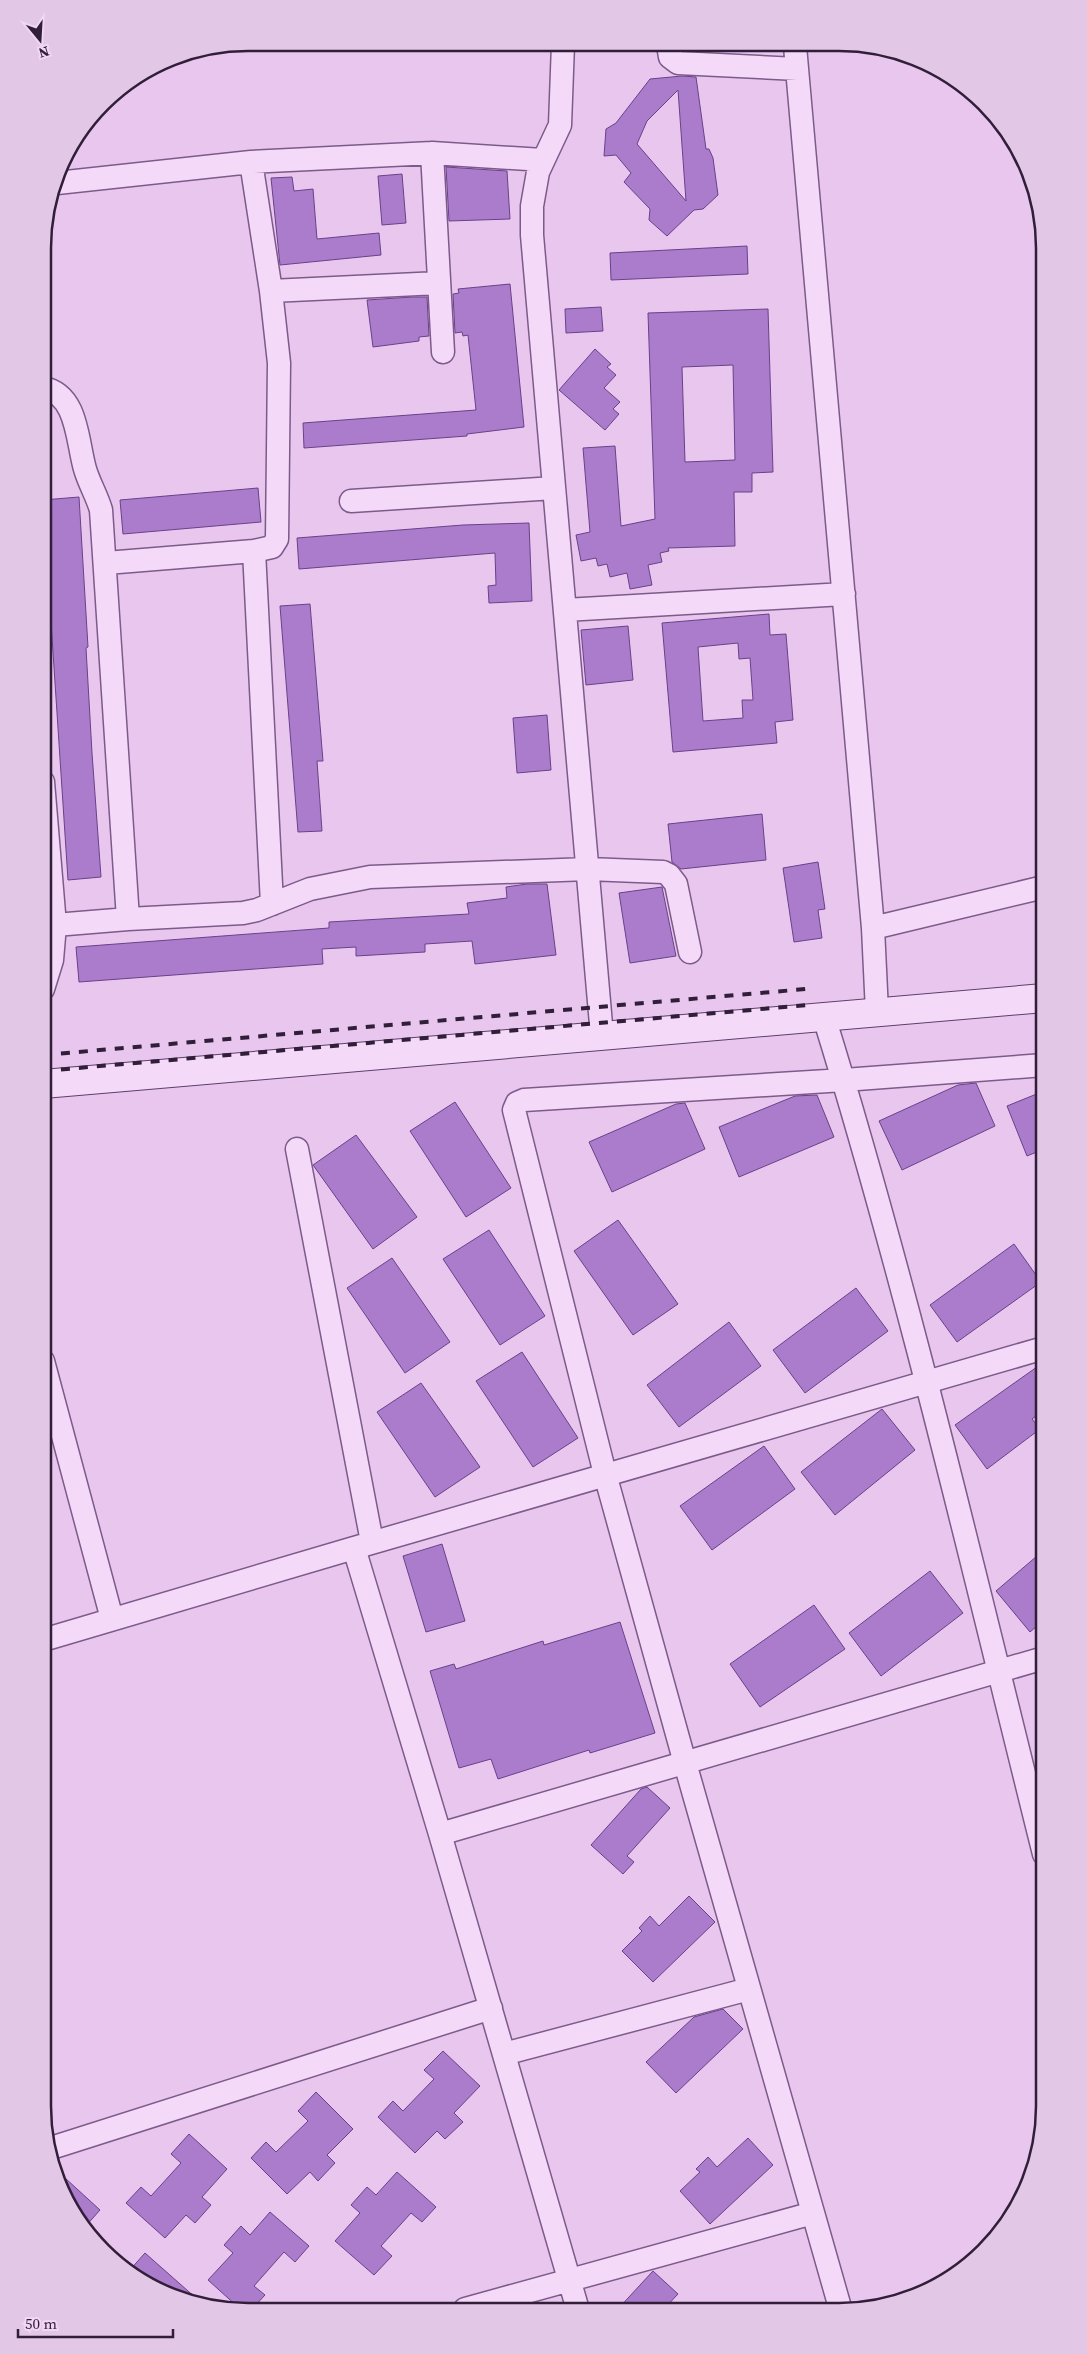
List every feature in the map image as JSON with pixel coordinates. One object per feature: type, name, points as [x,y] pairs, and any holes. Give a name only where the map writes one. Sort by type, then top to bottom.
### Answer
[{"type":"street","points":[[563,51],[560,125],[556,137],[543,160],[532,206],[532,235],[602,1036]]},
{"type":"street","points":[[669,51],[670,57],[678,63],[797,69]]},
{"type":"street","points":[[795,51],[873,928],[877,1012]]},
{"type":"street","points":[[63,182],[250,162],[432,153],[543,160]]},
{"type":"street","points":[[432,153],[443,352]]},
{"type":"street","points":[[106,563],[254,551],[272,547],[276,544],[279,533],[279,363],[271,291],[250,162]]},
{"type":"street","points":[[271,291],[439,283]]},
{"type":"street","points":[[51,391],[58,393],[71,413],[85,470],[101,510],[128,919]]},
{"type":"street","points":[[351,501],[554,488]]},
{"type":"street","points":[[254,551],[272,904]]},
{"type":"street","points":[[565,610],[844,594]]},
{"type":"street","points":[[55,925],[243,913],[310,889],[370,877],[588,868],[646,870],[669,875],[676,884],[690,952]]},
{"type":"street","points":[[51,877],[55,925],[51,963]]},
{"type":"street","points":[[873,928],[1036,889]]},
{"type":"street","points":[[51,1083],[1036,999]]},
{"type":"street","points":[[824,1016],[844,1080],[926,1382],[1036,1819]]},
{"type":"street","points":[[839,2303],[605,1474],[514,1115],[515,1106],[524,1100],[1036,1066]]},
{"type":"street","points":[[297,1149],[363,1545],[440,1834],[576,2303]]},
{"type":"street","points":[[51,1638],[605,1474],[1036,1350]]},
{"type":"street","points":[[51,1408],[112,1619]]},
{"type":"street","points":[[440,1834],[1036,1660]]},
{"type":"street","points":[[504,2054],[749,1988]]},
{"type":"street","points":[[56,2147],[491,2008]]},
{"type":"street","points":[[487,2303],[813,2213]]},
{"type":"building","points":[[682,76],[696,77],[706,149],[709,149],[713,158],[718,195],[703,209],[694,210],[667,236],[649,220],[650,209],[624,182],[631,173],[616,155],[604,156],[606,129],[616,123],[650,79]],"holes":[[[678,90],[686,201],[637,144],[647,121]]]},
{"type":"building","points":[[446,167],[507,171],[510,219],[449,221]]},
{"type":"building","points":[[402,174],[406,223],[382,225],[378,176]]},
{"type":"building","points":[[292,177],[294,191],[313,189],[317,239],[379,233],[381,255],[280,265],[271,178]]},
{"type":"building","points":[[747,246],[748,274],[611,280],[610,253]]},
{"type":"building","points":[[510,284],[524,427],[467,434],[467,436],[304,448],[303,423],[476,410],[468,335],[463,336],[462,332],[455,333],[453,294],[459,293],[458,289]]},
{"type":"building","points":[[427,297],[429,336],[419,337],[419,341],[373,347],[367,300]]},
{"type":"building","points":[[601,307],[603,331],[566,333],[565,309]]},
{"type":"building","points":[[768,309],[773,472],[752,473],[752,492],[734,492],[735,546],[668,548],[669,551],[660,553],[662,562],[648,565],[652,585],[630,589],[627,573],[610,577],[607,564],[598,566],[596,558],[581,561],[576,535],[590,532],[583,448],[615,446],[621,526],[655,519],[648,313]],"holes":[[[733,365],[735,460],[685,462],[682,367]]]},
{"type":"building","points":[[595,349],[611,364],[607,367],[616,375],[604,388],[620,402],[613,409],[619,414],[605,430],[559,390]]},
{"type":"building","points":[[258,488],[261,522],[123,534],[120,500]]},
{"type":"building","points":[[79,497],[92,753],[101,877],[68,880],[51,622],[51,499]]},
{"type":"building","points":[[529,523],[532,601],[489,603],[488,586],[496,585],[495,553],[299,569],[297,538],[463,525]]},
{"type":"building","points":[[310,604],[323,761],[317,761],[322,831],[298,832],[280,606]]},
{"type":"building","points":[[769,614],[770,635],[786,634],[793,720],[775,722],[777,743],[673,752],[662,623]],"holes":[[[738,643],[739,659],[750,658],[753,700],[742,700],[743,718],[703,721],[698,647]]]},
{"type":"building","points":[[628,626],[633,680],[586,685],[581,630]]},
{"type":"building","points":[[547,715],[551,770],[517,773],[513,718]]},
{"type":"building","points":[[762,814],[766,860],[681,869],[672,862],[668,824]]},
{"type":"building","points":[[818,862],[825,909],[818,910],[822,938],[794,942],[783,868]]},
{"type":"building","points":[[547,884],[556,955],[475,964],[472,941],[425,944],[425,952],[356,956],[356,947],[322,949],[323,964],[79,982],[76,947],[329,928],[329,922],[469,914],[467,903],[507,898],[506,887]]},
{"type":"building","points":[[662,887],[676,956],[630,963],[619,893]]},
{"type":"building","points":[[976,1083],[995,1126],[902,1170],[879,1121],[958,1085]]},
{"type":"building","points":[[1036,1094],[1036,1152],[1027,1156],[1007,1106]]},
{"type":"building","points":[[817,1095],[834,1137],[739,1177],[719,1127],[795,1096]]},
{"type":"building","points":[[455,1102],[511,1188],[466,1217],[410,1131]]},
{"type":"building","points":[[685,1103],[705,1149],[612,1192],[589,1142],[676,1104]]},
{"type":"building","points":[[356,1135],[417,1217],[373,1249],[313,1165]]},
{"type":"building","points":[[618,1220],[678,1304],[633,1335],[574,1251]]},
{"type":"building","points":[[489,1230],[545,1316],[500,1345],[443,1259]]},
{"type":"building","points":[[1014,1244],[1036,1275],[1036,1286],[957,1342],[930,1305]]},
{"type":"building","points":[[392,1258],[450,1342],[405,1373],[347,1288]]},
{"type":"building","points":[[856,1288],[888,1331],[805,1393],[773,1350]]},
{"type":"building","points":[[729,1322],[761,1366],[679,1427],[647,1385]]},
{"type":"building","points":[[522,1352],[578,1438],[533,1467],[476,1381]]},
{"type":"building","points":[[1036,1368],[1036,1416],[1032,1419],[1036,1424],[1036,1432],[987,1469],[955,1425]]},
{"type":"building","points":[[421,1383],[480,1467],[435,1497],[377,1412]]},
{"type":"building","points":[[882,1409],[915,1450],[835,1515],[801,1472]]},
{"type":"building","points":[[764,1446],[795,1489],[712,1550],[680,1506]]},
{"type":"building","points":[[442,1544],[465,1621],[426,1632],[403,1556]]},
{"type":"building","points":[[1036,1557],[1036,1627],[1030,1632],[996,1591]]},
{"type":"building","points":[[930,1571],[963,1613],[881,1676],[849,1633]]},
{"type":"building","points":[[814,1605],[845,1649],[760,1707],[730,1664]]},
{"type":"building","points":[[620,1622],[655,1733],[590,1753],[589,1750],[498,1779],[491,1759],[459,1768],[430,1671],[454,1664],[456,1669],[543,1641],[544,1645]]},
{"type":"building","points":[[647,1787],[670,1808],[627,1856],[634,1862],[623,1874],[591,1845],[641,1789]]},
{"type":"building","points":[[689,1896],[715,1922],[653,1982],[622,1951],[642,1931],[639,1928],[650,1916],[659,1926]]},
{"type":"building","points":[[723,2009],[743,2029],[676,2093],[646,2062],[694,2017]]},
{"type":"building","points":[[443,2051],[480,2086],[454,2113],[463,2122],[445,2139],[437,2131],[415,2153],[378,2117],[393,2101],[403,2111],[434,2079],[424,2070]]},
{"type":"building","points":[[316,2092],[353,2129],[327,2155],[335,2163],[318,2181],[310,2172],[287,2194],[251,2158],[266,2142],[276,2152],[308,2121],[298,2111]]},
{"type":"building","points":[[189,2134],[227,2169],[202,2197],[211,2205],[195,2223],[186,2215],[165,2238],[126,2203],[141,2187],[151,2196],[181,2163],[171,2154]]},
{"type":"building","points":[[748,2138],[773,2165],[710,2224],[680,2191],[700,2172],[696,2169],[708,2157],[717,2167]]},
{"type":"building","points":[[397,2172],[436,2207],[422,2222],[411,2213],[381,2246],[392,2256],[374,2275],[335,2241],[360,2213],[351,2205],[367,2187],[376,2195]]},
{"type":"building","points":[[65,2178],[100,2210],[89,2222]]},
{"type":"building","points":[[270,2212],[309,2246],[295,2262],[284,2252],[254,2286],[265,2295],[258,2303],[232,2302],[208,2280],[233,2253],[224,2245],[241,2226],[250,2235]]},
{"type":"building","points":[[145,2253],[192,2294],[173,2288],[133,2266]]},
{"type":"building","points":[[653,2271],[678,2294],[670,2303],[623,2303]]},
{"type":"railway","points":[[51,1054],[806,989]]},
{"type":"railway","points":[[51,1070],[808,1005]]}]
